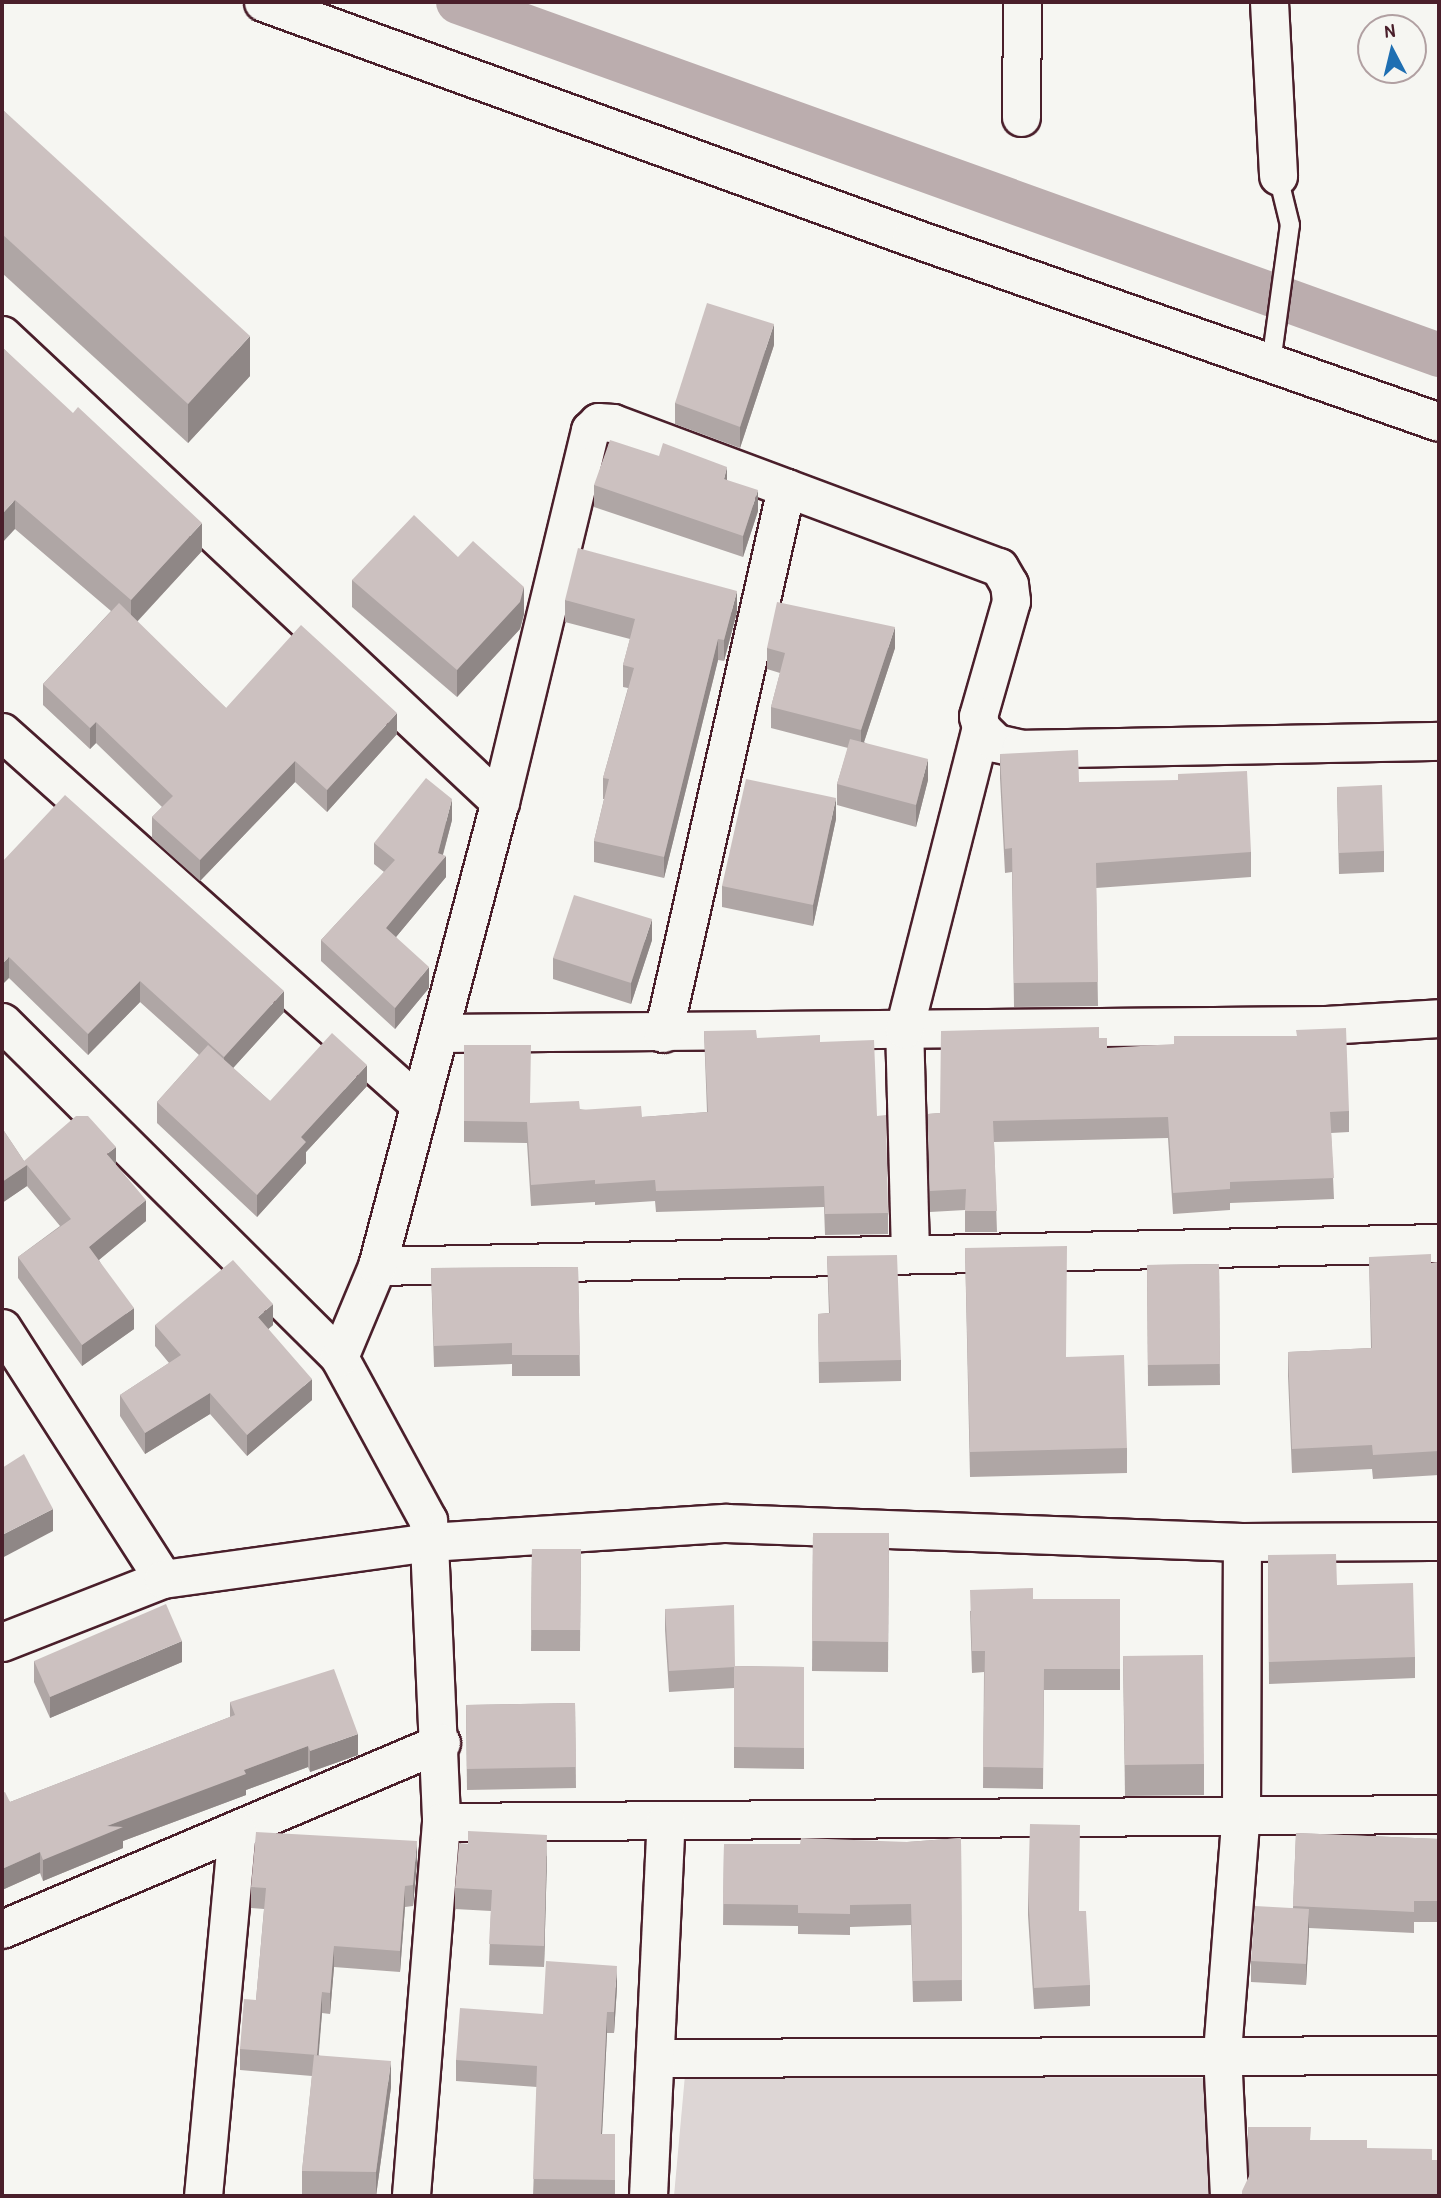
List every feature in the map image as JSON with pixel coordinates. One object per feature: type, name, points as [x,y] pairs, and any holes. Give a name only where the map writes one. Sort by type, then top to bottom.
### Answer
[{"type":"street","points":[[263,2],[1439,422]]},
{"type":"street","points":[[1021,117],[1022,2]]},
{"type":"street","points":[[1269,2],[1278,176]]},
{"type":"street","points":[[2,335],[500,802]]},
{"type":"street","points":[[340,1357],[377,1266],[500,802],[590,430],[598,422],[613,422],[999,567],[1009,584],[1011,601],[979,701],[981,728],[904,1029],[910,1253]]},
{"type":"street","points":[[663,1033],[786,488]]},
{"type":"street","points":[[981,728],[996,743],[1021,749],[1439,741]]},
{"type":"street","points":[[2,732],[420,1105]]},
{"type":"street","points":[[440,1033],[1326,1025],[1439,1018]]},
{"type":"street","points":[[2,1022],[340,1357],[428,1520],[441,1743],[441,1822],[411,2196]]},
{"type":"street","points":[[377,1266],[1439,1243]]},
{"type":"street","points":[[2,1328],[163,1579]]},
{"type":"street","points":[[2,1642],[163,1579],[429,1542],[726,1523],[1242,1542],[1439,1541]]},
{"type":"street","points":[[1229,2196],[1222,2052],[1241,1813],[1242,1542]]},
{"type":"street","points":[[2,1929],[441,1743]]},
{"type":"street","points":[[441,1822],[1241,1813],[1439,1814]]},
{"type":"street","points":[[648,2196],[666,1820]]},
{"type":"street","points":[[203,2196],[237,1831]]},
{"type":"street","points":[[655,2058],[1222,2052],[1439,2055]]},
{"type":"lane","points":[[1271,363],[1290,225],[1278,176]]},
{"type":"shaded area","points":[[685,2075],[1203,2078],[1209,2196],[674,2196]]},
{"type":"building","points":[[2,109],[250,336],[188,404],[2,234]]},
{"type":"building","points":[[707,303],[774,324],[740,427],[675,403]]},
{"type":"building","points":[[2,347],[73,413],[78,407],[202,523],[131,600],[15,500],[2,514]]},
{"type":"building","points":[[610,440],[659,456],[663,443],[727,467],[724,479],[758,490],[743,536],[594,485]]},
{"type":"building","points":[[414,515],[458,557],[473,541],[524,587],[520,602],[457,670],[352,580]]},
{"type":"building","points":[[578,548],[737,591],[724,640],[718,639],[664,857],[594,841],[609,779],[603,778],[634,668],[623,665],[635,619],[565,600]]},
{"type":"building","points":[[777,602],[895,627],[861,730],[771,707],[785,653],[767,648]]},
{"type":"building","points":[[119,603],[226,708],[301,625],[397,713],[327,790],[295,761],[200,860],[152,817],[173,796],[96,722],[90,728],[43,684]]},
{"type":"building","points":[[850,739],[928,759],[916,805],[837,784]]},
{"type":"building","points":[[1078,750],[1079,782],[1178,780],[1178,774],[1247,771],[1251,852],[1096,863],[1098,982],[1014,983],[1012,848],[1005,849],[1000,754]]},
{"type":"building","points":[[426,778],[452,799],[438,853],[446,856],[386,928],[429,967],[395,1008],[321,940],[395,860],[374,843]]},
{"type":"building","points":[[746,779],[836,798],[813,905],[722,886]]},
{"type":"building","points":[[1382,785],[1384,851],[1339,853],[1337,787]]},
{"type":"building","points":[[65,795],[284,991],[224,1057],[140,981],[88,1034],[9,957],[2,964],[2,862]]},
{"type":"building","points":[[574,895],[652,919],[631,983],[553,958]]},
{"type":"building","points":[[1099,1027],[1099,1038],[1107,1038],[1107,1048],[1174,1044],[1174,1036],[1297,1036],[1296,1030],[1346,1028],[1349,1111],[1330,1112],[1334,1178],[1230,1182],[1230,1189],[1173,1193],[1168,1117],[993,1121],[997,1211],[965,1211],[966,1189],[930,1191],[928,1114],[940,1113],[941,1031]]},
{"type":"building","points":[[756,1030],[757,1038],[820,1035],[820,1042],[874,1040],[877,1116],[886,1115],[888,1213],[825,1214],[824,1186],[656,1191],[655,1180],[595,1184],[595,1180],[531,1185],[527,1122],[464,1121],[464,1045],[531,1045],[530,1103],[579,1101],[580,1110],[641,1106],[642,1117],[708,1112],[704,1031]]},
{"type":"building","points":[[332,1033],[367,1065],[301,1137],[306,1142],[257,1195],[157,1102],[208,1045],[270,1101]]},
{"type":"building","points":[[76,1116],[88,1116],[116,1147],[107,1154],[146,1200],[89,1247],[134,1308],[82,1345],[18,1257],[71,1219],[27,1165],[2,1182],[2,1128],[24,1161]]},
{"type":"building","points":[[1067,1246],[1066,1357],[1124,1355],[1127,1448],[970,1452],[965,1248]]},
{"type":"building","points":[[1431,1254],[1431,1263],[1439,1262],[1439,1451],[1373,1455],[1372,1445],[1292,1449],[1288,1352],[1372,1348],[1369,1257]]},
{"type":"building","points":[[897,1255],[901,1360],[819,1362],[818,1314],[830,1313],[827,1256]]},
{"type":"building","points":[[233,1260],[273,1304],[258,1317],[312,1379],[247,1435],[210,1393],[145,1433],[120,1395],[181,1355],[155,1325]]},
{"type":"building","points":[[1219,1264],[1220,1364],[1148,1365],[1147,1265]]},
{"type":"building","points":[[578,1267],[580,1355],[512,1355],[512,1343],[434,1346],[431,1268]]},
{"type":"building","points":[[24,1454],[53,1509],[2,1535],[2,1468]]},
{"type":"building","points":[[813,1533],[889,1533],[888,1642],[812,1641]]},
{"type":"building","points":[[532,1549],[581,1549],[580,1630],[531,1630]]},
{"type":"building","points":[[1336,1554],[1337,1585],[1413,1583],[1415,1657],[1269,1662],[1268,1555]]},
{"type":"building","points":[[1033,1588],[1033,1599],[1120,1599],[1120,1669],[1044,1669],[1043,1768],[983,1767],[985,1651],[972,1651],[970,1590]]},
{"type":"building","points":[[166,1604],[182,1641],[50,1697],[34,1661]]},
{"type":"building","points":[[734,1605],[735,1666],[804,1667],[804,1748],[734,1747],[734,1667],[669,1671],[665,1609]]},
{"type":"building","points":[[1203,1655],[1204,1764],[1125,1765],[1123,1656]]},
{"type":"building","points":[[334,1669],[358,1734],[310,1751],[308,1746],[244,1770],[246,1774],[107,1826],[123,1827],[43,1860],[40,1852],[2,1869],[2,1793],[5,1792],[10,1802],[235,1715],[230,1702]]},
{"type":"building","points":[[575,1703],[576,1767],[467,1769],[466,1705]]},
{"type":"building","points":[[1030,1824],[1080,1825],[1079,1911],[1086,1911],[1090,1985],[1034,1988],[1028,1894]]},
{"type":"building","points":[[468,1831],[547,1835],[544,1946],[489,1944],[492,1890],[455,1888],[459,1843],[468,1844]]},
{"type":"building","points":[[256,1832],[417,1841],[413,1885],[405,1886],[400,1951],[334,1946],[330,1993],[322,1992],[317,2055],[240,2049],[244,1999],[256,2000],[266,1888],[251,1887]]},
{"type":"building","points":[[1296,1833],[1439,1839],[1439,1901],[1414,1901],[1414,1912],[1293,1906]]},
{"type":"building","points":[[801,1838],[907,1842],[961,1838],[962,1980],[913,1981],[911,1904],[850,1905],[850,1914],[798,1913],[798,1905],[723,1904],[724,1844],[800,1844]]},
{"type":"building","points":[[1255,1906],[1309,1909],[1306,1964],[1251,1961]]},
{"type":"building","points":[[546,1961],[617,1966],[614,2012],[607,2012],[601,2134],[615,2134],[615,2180],[533,2179],[537,2066],[456,2060],[460,2008],[543,2014]]},
{"type":"building","points":[[314,2055],[391,2061],[376,2172],[302,2171]]},
{"type":"building","points":[[1248,2127],[1311,2127],[1310,2140],[1367,2140],[1367,2148],[1432,2149],[1432,2160],[1439,2160],[1439,2196],[1242,2196],[1250,2174]]},
{"type":"waterway","points":[[458,2],[1439,355]]}]
